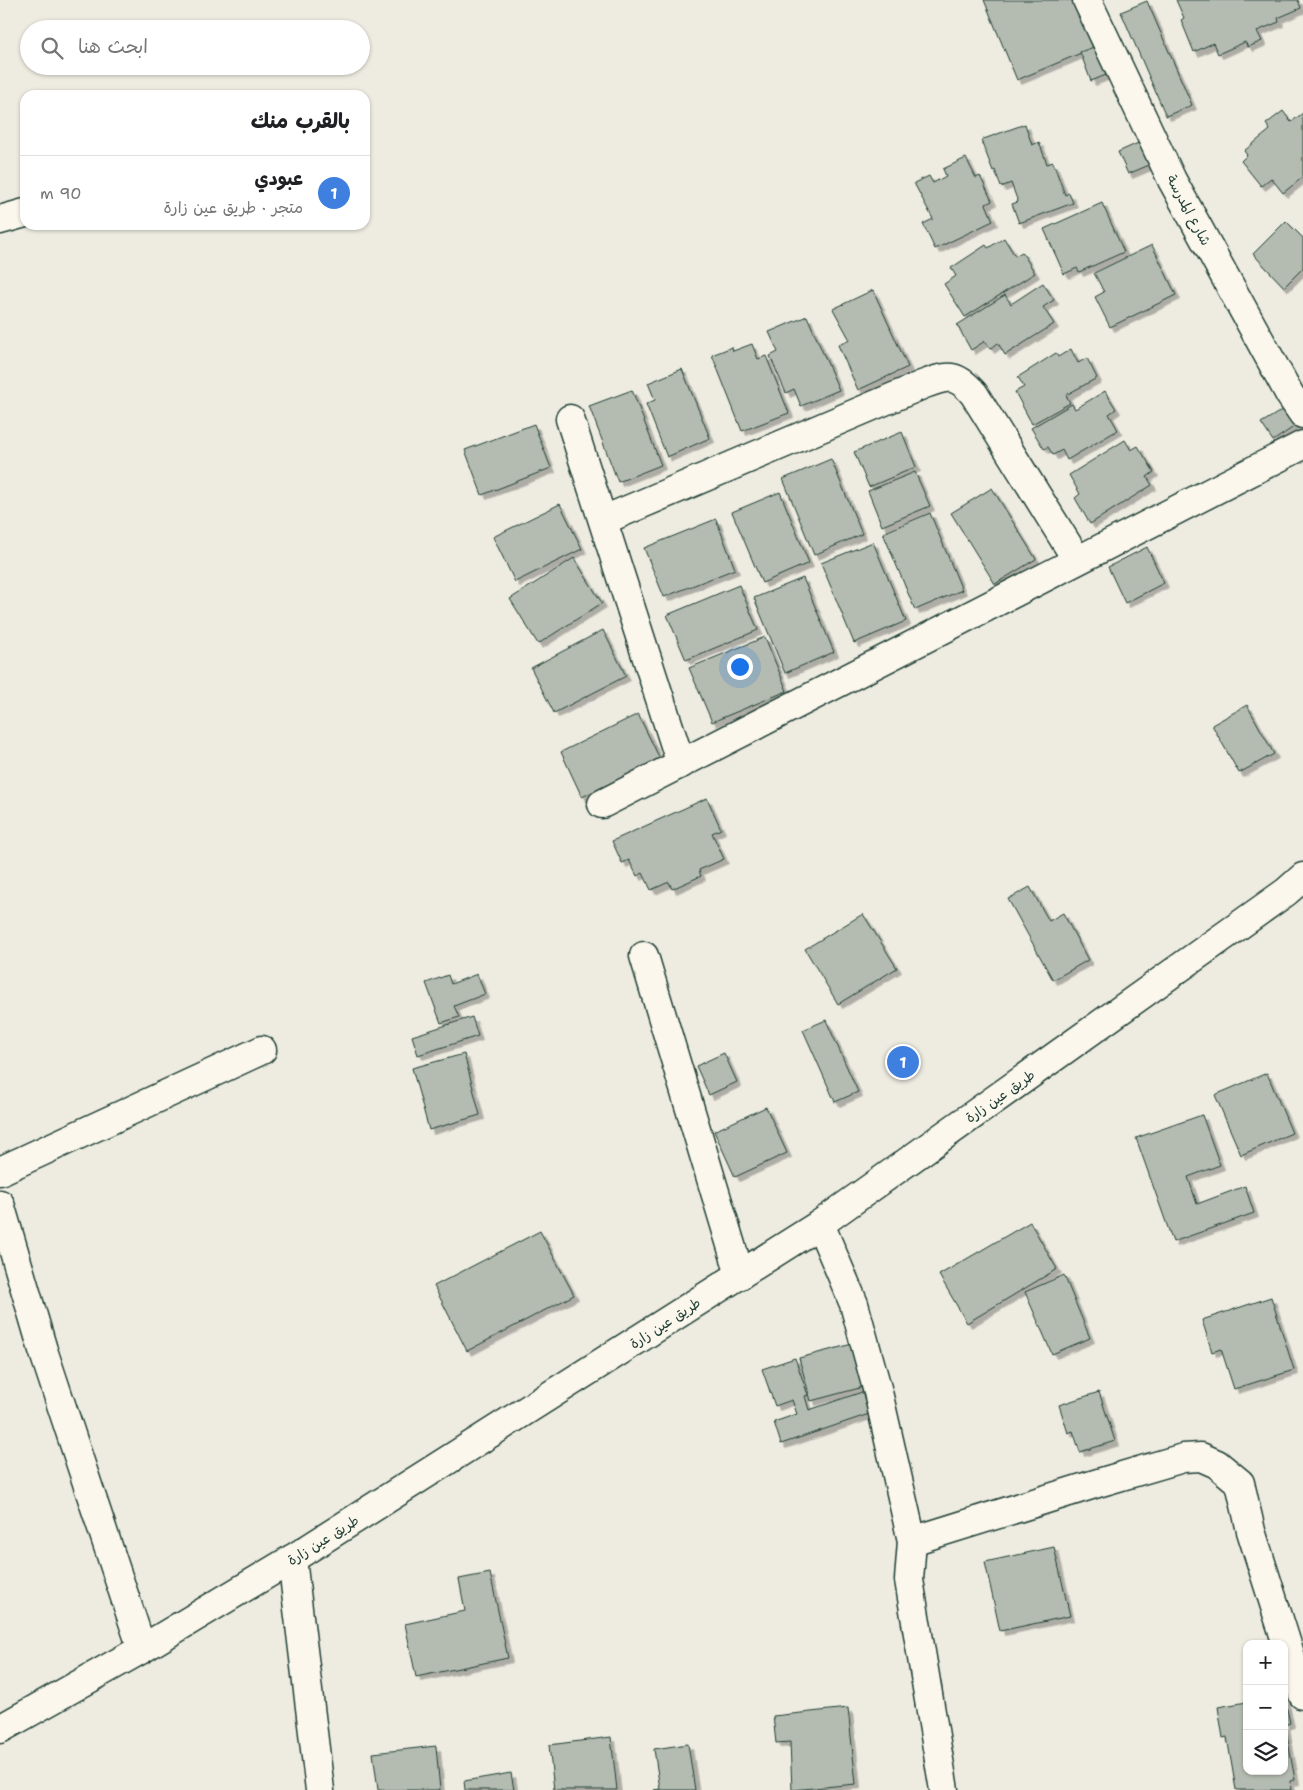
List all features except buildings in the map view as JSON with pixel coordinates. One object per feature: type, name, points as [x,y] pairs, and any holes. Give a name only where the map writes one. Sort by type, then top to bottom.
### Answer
[{"type":"street","name":"شارع المدرسة","points":[[1087,0],[1172,180],[1299,397]]},
{"type":"street","points":[[0,220],[20,214]]},
{"type":"street","points":[[604,520],[922,385],[943,378],[954,377],[963,381],[974,394],[1077,560]]},
{"type":"street","points":[[570,419],[681,764]]},
{"type":"street","points":[[602,804],[1303,445]]},
{"type":"street","name":"طريق عين زارة","points":[[0,1729],[292,1559],[820,1224],[1286,892],[1303,877]]},
{"type":"street","points":[[644,956],[740,1275]]},
{"type":"street","points":[[0,1171],[262,1050]]},
{"type":"street","points":[[0,1204],[44,1350],[142,1648]]},
{"type":"street","points":[[820,1224],[854,1304],[878,1392],[912,1541],[909,1580],[944,1790]]},
{"type":"street","points":[[912,1541],[1107,1480],[1183,1458],[1201,1457],[1217,1464],[1240,1483],[1251,1531],[1303,1695]]},
{"type":"street","points":[[292,1559],[320,1790]]},
{"type":"place","name":"عبودي","points":[[903,1062]]}]
